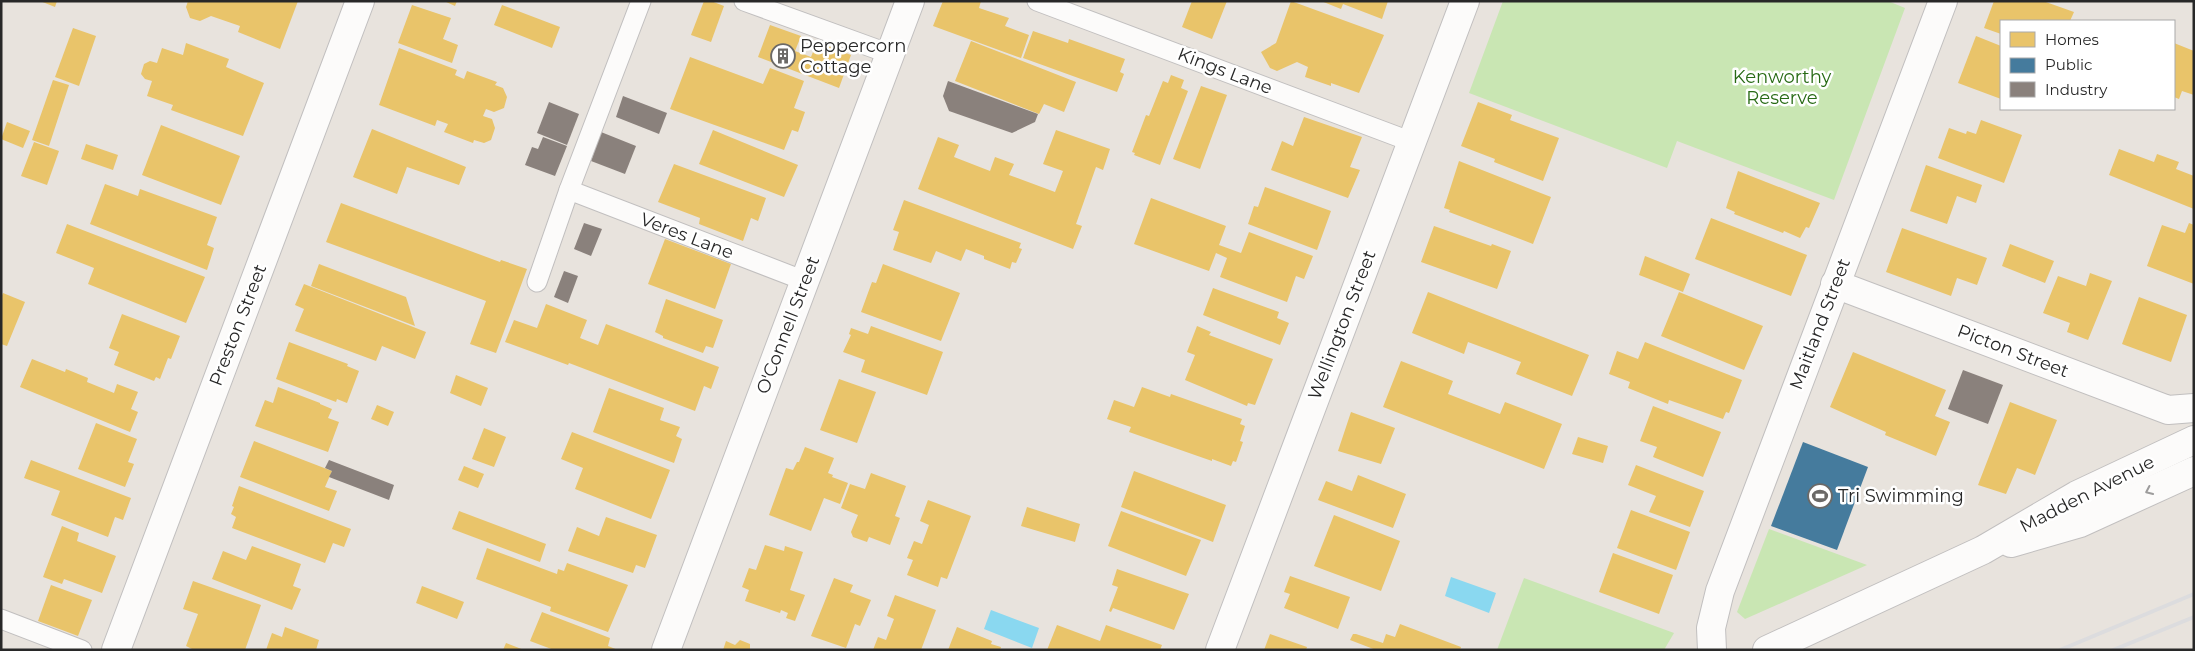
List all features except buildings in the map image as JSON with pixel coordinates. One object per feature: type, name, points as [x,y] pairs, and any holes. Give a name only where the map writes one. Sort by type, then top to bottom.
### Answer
[{"type":"street","name":"Preston Street","points":[[116,650],[360,1]]},
{"type":"street","name":"O'Connell Street","points":[[666,650],[910,1]]},
{"type":"street","name":"Wellington Street","points":[[1220,650],[1465,1]]},
{"type":"street","name":"Maitland Street","points":[[1712,650],[1711,628],[1720,591],[1943,1]]},
{"type":"street","name":"Picton Street","points":[[1835,284],[2168,410],[2194,408]]},
{"type":"street","name":"Madden Avenue","points":[[1767,650],[1983,550],[2077,495],[2194,440]]},
{"type":"street","name":"Madden Avenue","points":[[1983,550],[2080,523],[2194,471]]},
{"type":"lane","points":[[537,282],[569,190],[641,1]]},
{"type":"lane","points":[[744,1],[890,54]]},
{"type":"lane","name":"Kings Lane","points":[[1037,1],[1412,142]]},
{"type":"lane","name":"Veres Lane","points":[[569,190],[804,281]]},
{"type":"lane","points":[[1,620],[82,650]]},
{"type":"green space","name":"Kenworthy Reserve","points":[[1503,1],[1888,1],[1905,8],[1834,200],[1677,141],[1667,168],[1469,93]]},
{"type":"green space","points":[[1769,529],[1867,565],[1745,619],[1737,612]]},
{"type":"green space","points":[[1524,578],[1674,633],[1664,650],[1497,650]]},
{"type":"water","points":[[1451,577],[1496,593],[1489,613],[1445,596]]},
{"type":"water","points":[[991,610],[1039,628],[1032,648],[984,629]]},
{"type":"railway","points":[[2060,650],[2194,594]]},
{"type":"railway","points":[[2113,650],[2194,617]]},
{"type":"place","name":"Peppercorn Cottage","points":[[783,56]]},
{"type":"place","name":"Tri Swimming","points":[[1820,496]]}]
